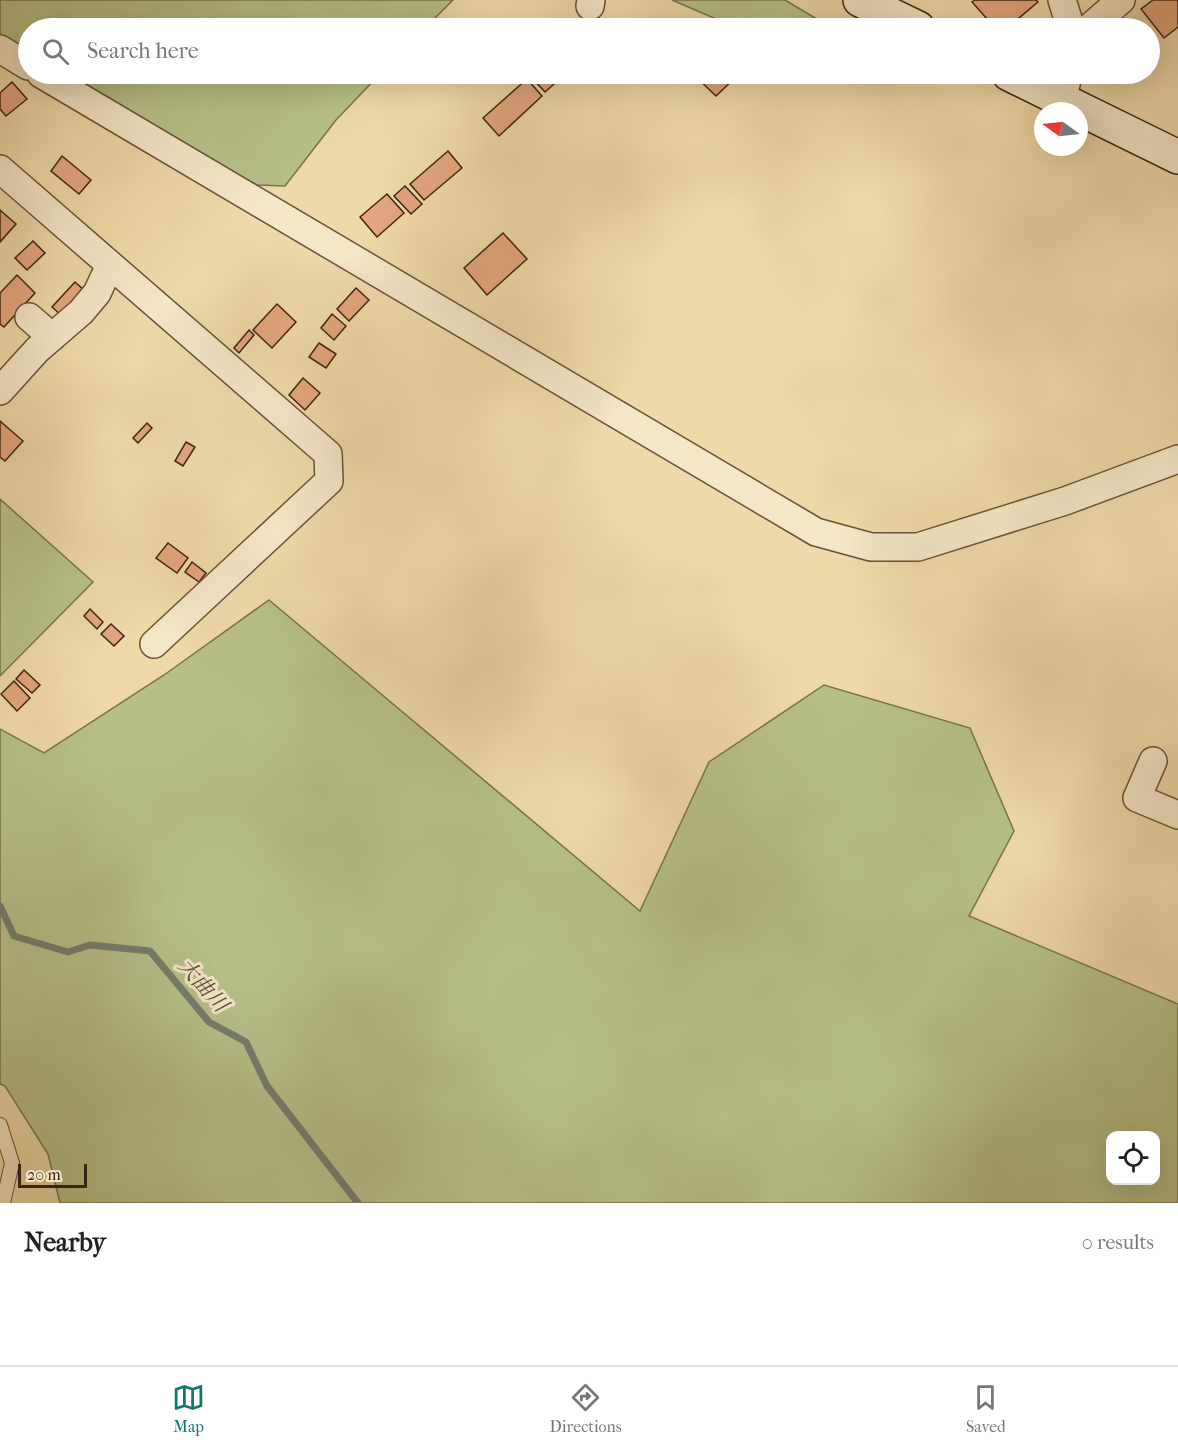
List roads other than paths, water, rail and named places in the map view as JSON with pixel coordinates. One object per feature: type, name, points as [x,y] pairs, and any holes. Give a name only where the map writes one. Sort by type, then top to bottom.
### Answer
[{"type":"main road","points":[[860,0],[897,18]]},
{"type":"main road","points":[[1066,87],[1178,157]]},
{"type":"street","points":[[1062,0],[1068,18]]},
{"type":"street","points":[[1100,18],[1121,0]]},
{"type":"street","points":[[0,49],[18,60]]},
{"type":"street","points":[[58,84],[816,532],[871,547],[918,547],[1065,501],[1178,459]]},
{"type":"street","points":[[2,175],[110,265],[328,454],[329,481],[154,644]]},
{"type":"street","points":[[0,391],[52,337],[81,312],[97,293],[110,265]]},
{"type":"street","points":[[29,317],[52,337]]},
{"type":"street","points":[[1153,761],[1137,798],[1176,808]]},
{"type":"lane","points":[[0,1125],[12,1163],[3,1203]]},
{"type":"waterway","name":"大曲川","points":[[0,906],[14,936],[68,952],[90,945],[150,951],[209,1022],[246,1042],[267,1086],[358,1203]]}]
